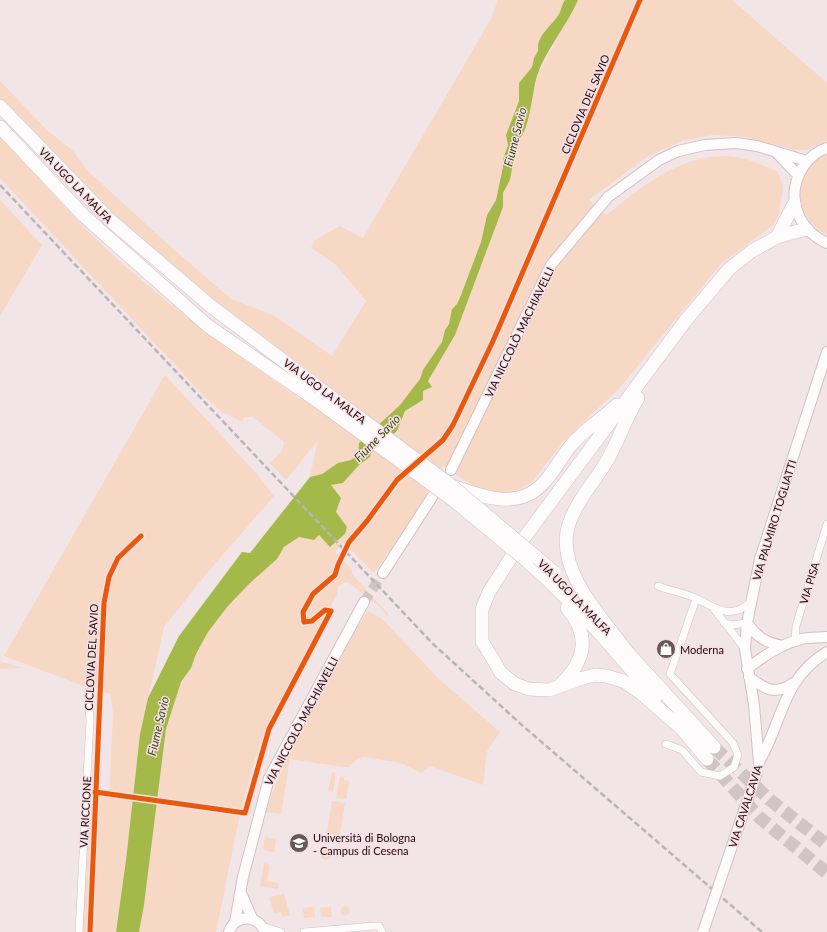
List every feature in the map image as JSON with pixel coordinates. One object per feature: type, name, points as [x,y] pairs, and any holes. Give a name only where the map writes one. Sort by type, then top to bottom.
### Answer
[{"type":"highway","name":"VIA UGO LA MALFA","points":[[0,106],[110,220],[317,394],[452,499],[555,586],[610,644],[707,759]]},
{"type":"highway","name":"VIA UGO LA MALFA","points":[[0,127],[84,216],[208,326],[317,394],[452,486],[554,572],[714,747]]},
{"type":"highway","points":[[777,237],[794,204]]},
{"type":"highway","points":[[681,728],[642,694],[623,681],[606,676],[595,675],[560,685],[549,690],[529,689],[515,684],[501,673],[482,642],[480,627],[482,609],[489,592],[521,542],[641,383],[686,320],[729,269],[752,251],[777,237],[806,229]]},
{"type":"highway","points":[[629,654],[577,583],[566,548],[566,536],[568,526],[576,507],[606,463],[631,410],[686,320]]},
{"type":"highway","points":[[452,486],[475,494],[504,501],[523,498],[534,492],[546,481],[572,443],[584,431],[603,417],[641,383]]},
{"type":"highway","points":[[527,561],[570,612],[577,622],[582,637],[579,660],[574,669],[560,685]]},
{"type":"street","name":"VIA NICCOLÒ MACHIAVELLI","points":[[451,470],[551,265],[608,197],[659,160],[678,151],[705,145],[736,143],[758,146],[807,161]]},
{"type":"street","points":[[827,148],[814,154],[807,161],[798,175],[794,191],[794,204],[798,217],[806,229],[817,239],[827,243]]},
{"type":"street","points":[[775,152],[798,175]]},
{"type":"street","name":"VIA PALMIRO TOGLIATTI","points":[[758,767],[757,731],[745,650],[747,623],[760,560],[827,352]]},
{"type":"street","points":[[383,573],[432,497]]},
{"type":"street","name":"VIA PISA","points":[[795,642],[796,626],[827,524]]},
{"type":"street","points":[[658,586],[696,599],[714,609],[725,611],[736,611],[751,602]]},
{"type":"street","points":[[666,744],[682,750],[701,772],[720,776],[734,767],[738,755],[734,743],[670,674],[696,599]]},
{"type":"street","name":"VIA NICCOLÒ MACHIAVELLI","points":[[235,922],[240,890],[257,818],[269,778],[364,602]]},
{"type":"street","points":[[714,609],[745,650]]},
{"type":"street","points":[[724,623],[732,625],[747,623],[760,638],[769,644],[783,646]]},
{"type":"street","points":[[748,673],[758,661],[783,646],[801,639],[827,637]]},
{"type":"street","name":"VIA CAVALCAVIA","points":[[703,932],[758,767],[767,749],[787,695],[800,674],[827,652]]},
{"type":"street","name":"VIA CAVALCAVIA","points":[[748,673],[768,689],[778,691],[795,682]]},
{"type":"street","name":"VIA RICCIONE","points":[[79,932],[90,720],[88,692]]},
{"type":"street","points":[[240,890],[252,918],[264,929],[281,932]]},
{"type":"street","points":[[229,932],[235,922],[244,918],[252,918]]},
{"type":"street","points":[[304,932],[380,929]]},
{"type":"shaded area","points":[[498,0],[565,0],[558,15],[544,32],[539,41],[538,51],[534,58],[532,67],[519,83],[519,101],[506,135],[508,145],[503,159],[503,167],[496,200],[487,215],[481,242],[461,295],[457,304],[452,309],[449,324],[445,330],[442,342],[415,386],[400,405],[385,420],[358,455],[351,460],[338,463],[322,474],[310,477],[318,440],[286,480],[270,463],[282,451],[284,442],[253,417],[244,417],[242,422],[222,412],[203,395],[0,178],[0,137],[97,240],[145,283],[196,324],[300,399],[319,378],[222,308],[115,220],[0,99],[0,81],[47,130],[73,151],[89,172],[231,299],[273,315],[332,356],[366,301],[335,264],[311,248],[315,240],[340,226],[363,238],[491,19]]},
{"type":"shaded area","points":[[578,0],[732,0],[827,83],[827,141],[807,150],[795,150],[747,137],[713,135],[684,140],[647,157],[589,200],[607,215],[650,182],[666,172],[683,164],[719,156],[742,158],[777,171],[783,186],[779,214],[773,225],[720,265],[618,390],[563,442],[531,483],[508,495],[484,492],[443,466],[409,523],[374,573],[344,543],[335,552],[352,570],[352,574],[389,615],[387,616],[381,608],[349,583],[345,582],[338,587],[337,595],[268,723],[259,748],[244,800],[216,932],[139,932],[144,905],[166,729],[181,682],[191,668],[196,654],[208,632],[228,606],[248,585],[277,559],[284,547],[299,537],[314,540],[319,535],[330,546],[347,527],[336,512],[341,498],[331,485],[343,483],[359,465],[370,457],[371,453],[397,432],[405,411],[423,400],[423,391],[464,312],[503,207],[503,193],[510,180],[517,140],[526,125],[537,76]]},
{"type":"shaded area","points":[[827,152],[827,234],[819,230],[806,216],[800,198],[800,188],[802,179],[808,167]]},
{"type":"shaded area","points":[[0,200],[42,245],[0,316]]},
{"type":"shaded area","points":[[165,375],[256,473],[274,496],[207,573],[164,627],[140,734],[126,860],[116,932],[83,932],[88,796],[109,798],[113,715],[111,694],[97,691],[4,656]]},
{"type":"shaded area","points":[[368,611],[381,618],[439,679],[500,732],[487,751],[483,785],[430,766],[421,773],[401,763],[364,757],[356,760],[349,767],[290,759],[281,814],[266,812],[272,793],[313,706],[339,658]]},
{"type":"shaded area","points":[[0,661],[21,668],[0,669]]},
{"type":"shaded area","points":[[332,772],[336,773],[333,792],[328,791]]},
{"type":"shaded area","points":[[340,776],[344,777],[344,780],[349,781],[346,799],[336,798]]},
{"type":"shaded area","points":[[332,801],[345,803],[340,835],[327,833]]},
{"type":"shaded area","points":[[265,837],[276,839],[274,852],[263,850]]},
{"type":"shaded area","points":[[324,850],[328,850],[330,851],[330,859],[324,860],[321,857],[321,853]]},
{"type":"shaded area","points":[[264,863],[270,865],[267,881],[279,883],[278,889],[260,886]]},
{"type":"shaded area","points":[[284,894],[290,915],[282,917],[281,912],[274,914],[269,897]]},
{"type":"shaded area","points":[[345,906],[350,911],[345,916],[340,911]]},
{"type":"shaded area","points":[[314,907],[315,917],[304,918],[303,908]]},
{"type":"shaded area","points":[[331,907],[332,917],[321,917],[320,908]]},
{"type":"water","name":"Fiume Savio","points":[[565,0],[578,0],[546,56],[537,76],[528,121],[525,130],[517,141],[510,180],[503,193],[503,207],[455,335],[428,381],[432,387],[423,391],[423,400],[405,411],[397,431],[371,453],[370,457],[359,465],[343,483],[331,485],[341,498],[336,512],[347,527],[345,534],[330,547],[319,535],[314,540],[299,537],[284,547],[277,559],[248,585],[228,606],[208,632],[196,654],[191,668],[181,682],[166,729],[144,905],[139,932],[116,932],[126,860],[140,734],[148,698],[179,636],[242,552],[250,553],[310,477],[322,474],[338,463],[351,460],[358,455],[359,443],[400,405],[420,379],[423,370],[442,342],[445,330],[449,324],[452,309],[457,304],[461,295],[481,242],[487,215],[496,200],[503,167],[503,159],[508,145],[506,135],[519,101],[519,83],[532,67],[534,58],[538,51],[539,41],[544,32],[558,15]]},
{"type":"tunnel","points":[[364,602],[383,573]]},
{"type":"tunnel","points":[[714,747],[770,800],[827,845]]},
{"type":"tunnel","points":[[707,759],[760,818],[827,873]]},
{"type":"railway","points":[[0,185],[433,644],[523,726],[762,932]]},
{"type":"cycle path","name":"CICLOVIA DEL SAVIO","points":[[95,792],[245,813],[269,729],[331,611],[325,610],[312,621],[304,622],[303,612],[313,594],[335,575],[349,542],[367,521],[397,480],[443,440],[453,425],[493,341],[640,0]]},
{"type":"cycle path","name":"CICLOVIA DEL SAVIO","points":[[90,932],[104,603],[109,577],[118,558],[141,536]]},
{"type":"place","name":"Moderna","points":[[666,649]]},
{"type":"place","name":"Università di Bologna - Campus di Cesena","points":[[299,843]]}]
